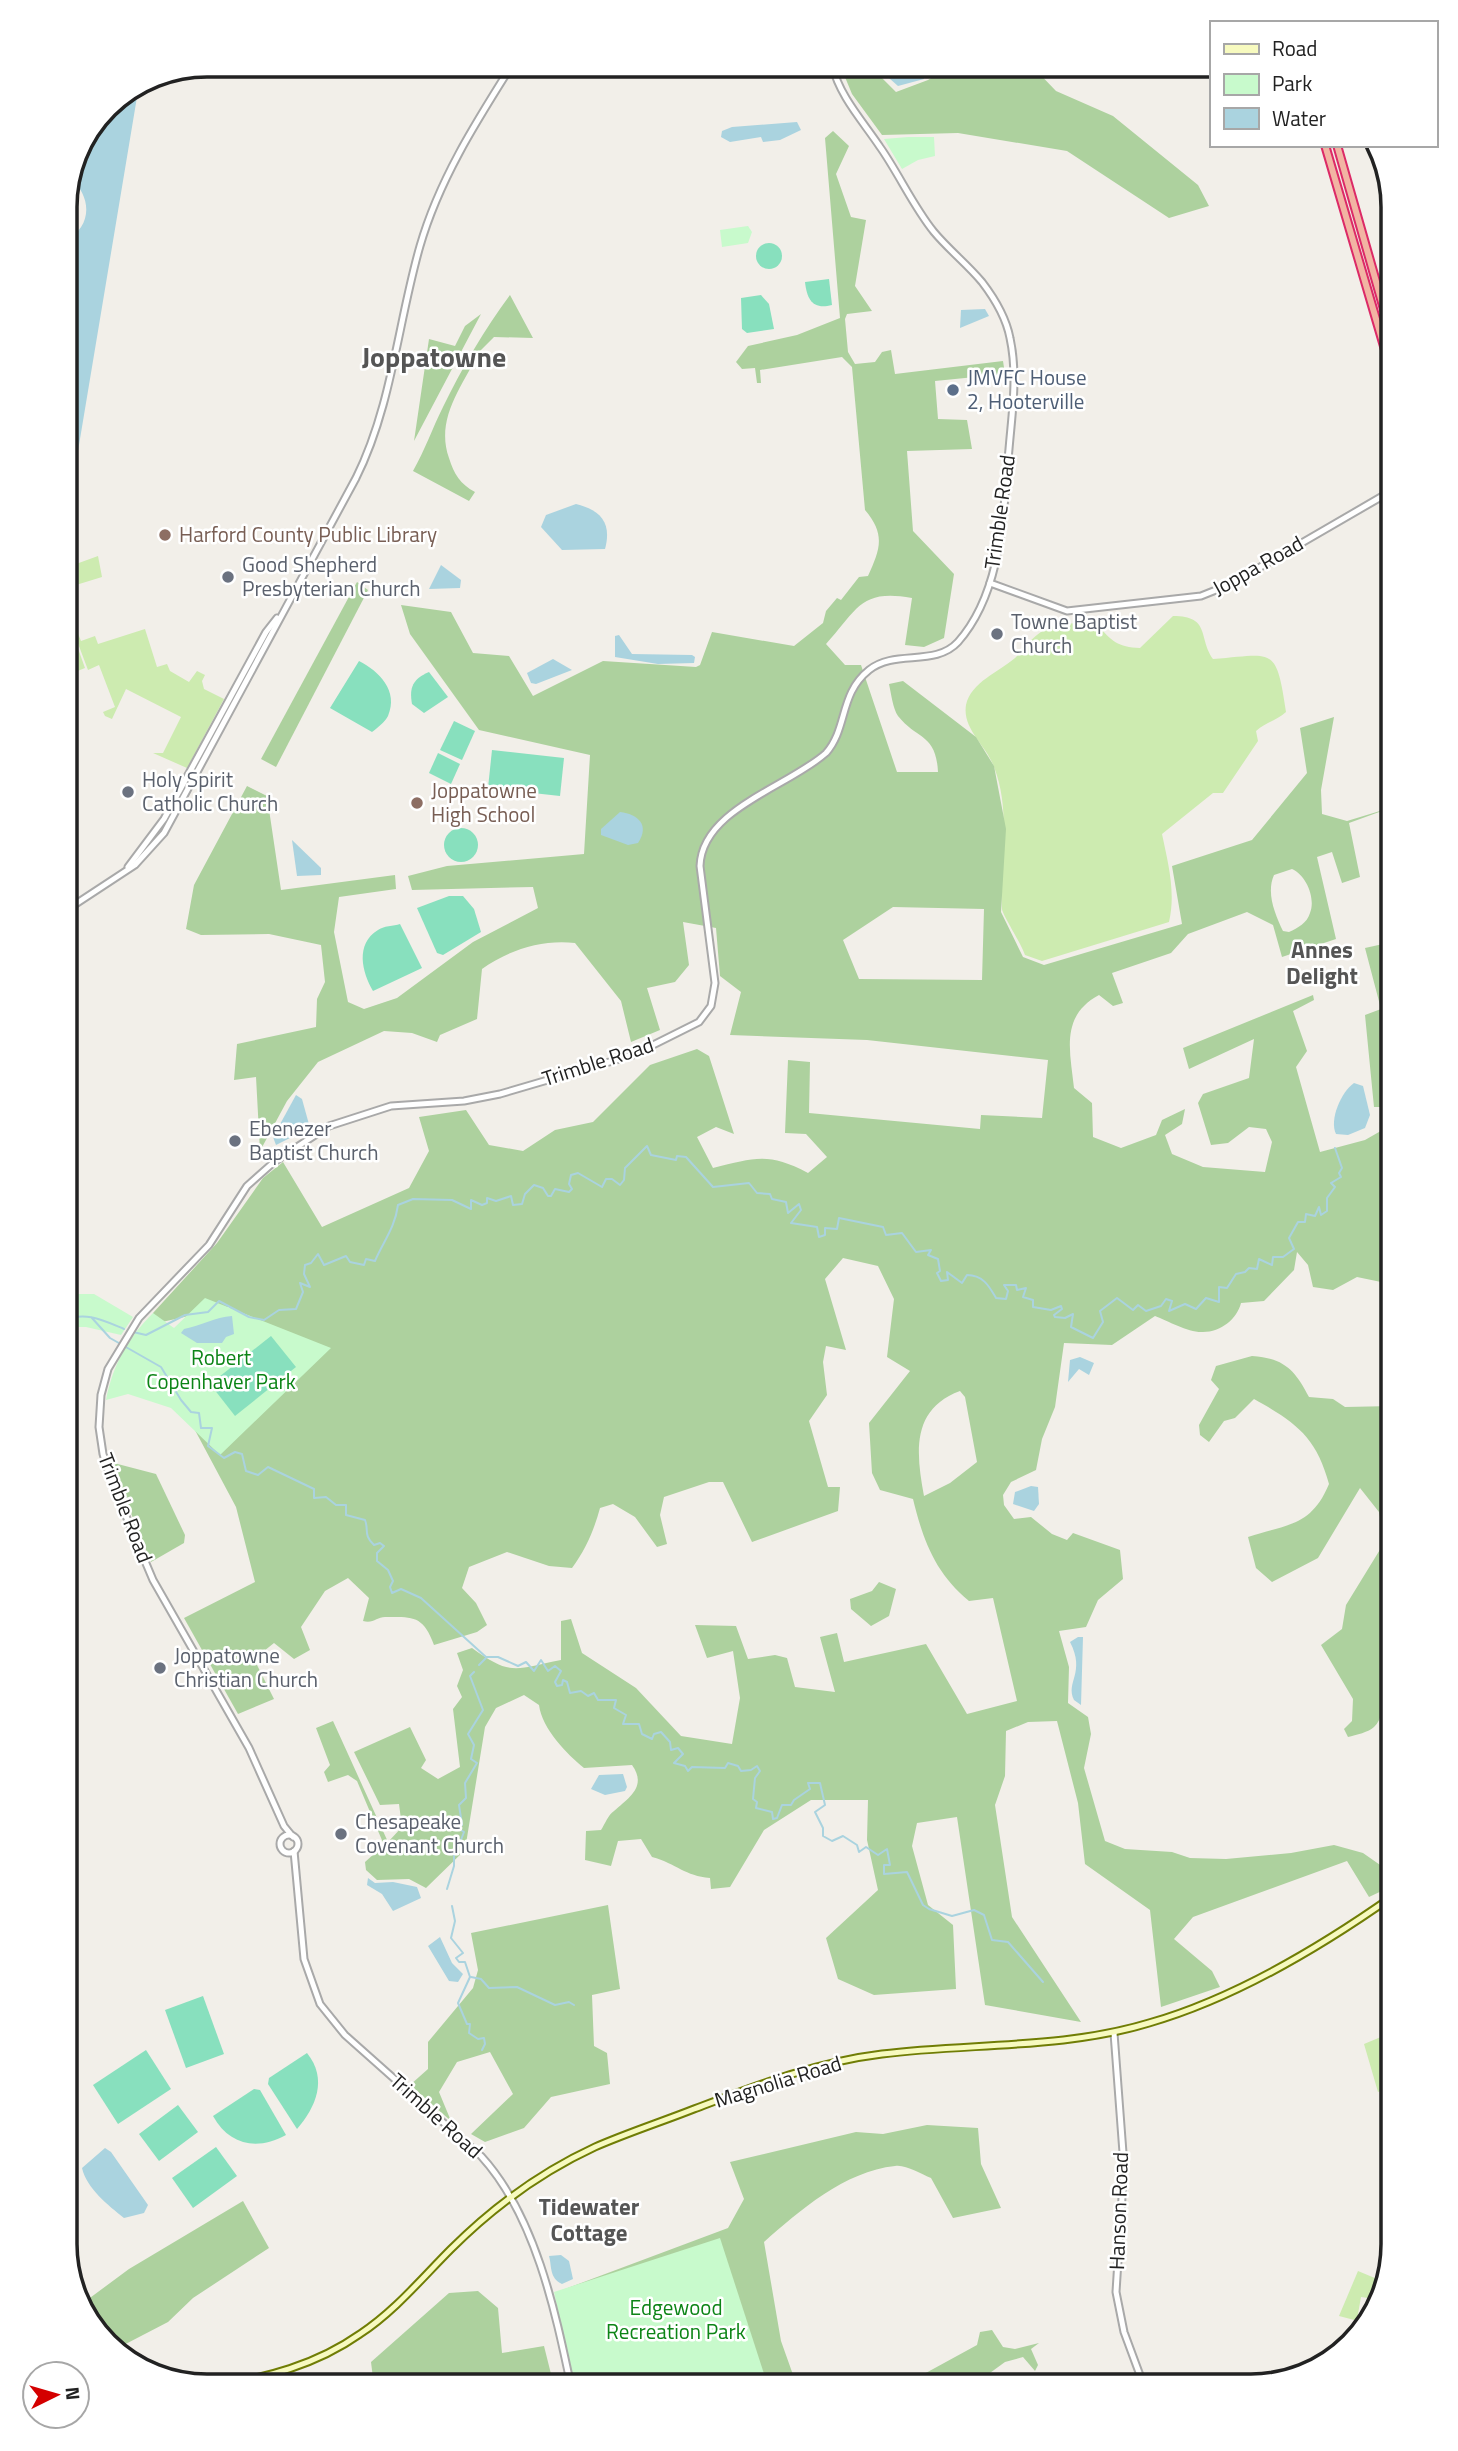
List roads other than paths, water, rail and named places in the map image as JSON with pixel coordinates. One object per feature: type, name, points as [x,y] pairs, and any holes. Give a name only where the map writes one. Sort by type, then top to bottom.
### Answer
[{"type":"highway","points":[[1326,147],[1381,336]]},
{"type":"highway","points":[[1338,147],[1381,299]]},
{"type":"main road","name":"Magnolia Road","points":[[273,2374],[321,2357],[361,2334],[510,2197],[599,2146],[779,2077],[815,2067],[882,2054],[1114,2033],[1177,2015],[1231,1991],[1295,1957],[1381,1903]]},
{"type":"street","points":[[77,903],[124,872],[163,819],[266,632],[285,609],[369,449],[419,248],[436,200],[456,158],[505,77]]},
{"type":"street","name":"Trimble Road","points":[[293,1837],[284,1826],[258,1765],[153,1580],[112,1483],[103,1454],[99,1420],[103,1385],[111,1361],[146,1309],[209,1245],[247,1186],[274,1162],[329,1126],[391,1106],[464,1101],[500,1094],[639,1053],[699,1022],[710,1010],[714,990],[714,960],[700,866],[703,848],[710,833],[726,818],[826,753],[835,739],[846,699],[870,669],[887,660],[932,656],[954,646],[966,630],[990,583],[1001,536],[1013,402],[1014,361],[1007,328],[992,295],[934,233],[918,210],[884,153],[842,92],[836,77]]},
{"type":"street","name":"Joppa Road","points":[[990,583],[1067,611],[1211,594],[1381,497]]},
{"type":"street","name":"Trimble Road","points":[[283,1839],[284,1826]]},
{"type":"street","points":[[286,1852],[294,1851],[298,1844],[293,1837],[283,1839],[281,1846],[286,1852],[293,1860]]},
{"type":"street","name":"Trimble Road","points":[[294,1851],[303,1959],[314,1992],[325,2012],[345,2035],[481,2156],[510,2197],[536,2253],[568,2374]]},
{"type":"street","name":"Hanson Road","points":[[1114,2033],[1124,2166],[1116,2292],[1124,2332],[1139,2374]]},
{"type":"water","points":[[924,77],[924,79],[898,86],[889,78]]},
{"type":"water","points":[[137,98],[77,457],[77,232],[85,220],[86,211],[78,187],[90,150],[115,115]]},
{"type":"water","points":[[797,122],[801,130],[780,140],[763,142],[761,137],[730,142],[721,137],[722,131],[732,127]]},
{"type":"water","points":[[985,309],[989,316],[960,328],[961,310]]},
{"type":"water","points":[[576,504],[592,510],[602,519],[607,532],[605,549],[562,550],[541,527],[546,515]]},
{"type":"water","points":[[441,565],[461,580],[460,588],[429,589]]},
{"type":"water","points":[[619,635],[632,654],[692,655],[695,657],[694,663],[658,664],[615,657],[615,636]]},
{"type":"water","points":[[553,659],[572,670],[536,684],[531,683],[527,673]]},
{"type":"water","points":[[620,812],[632,815],[640,822],[643,831],[638,843],[628,845],[601,835],[601,829]]},
{"type":"water","points":[[292,840],[321,868],[321,875],[297,876]]},
{"type":"water","points":[[1354,1083],[1363,1086],[1370,1115],[1365,1128],[1348,1135],[1336,1134],[1335,1114],[1345,1093]]},
{"type":"water","points":[[296,1095],[302,1099],[310,1128],[276,1145],[273,1137]]},
{"type":"water","points":[[232,1316],[234,1334],[226,1337],[222,1343],[197,1343],[181,1333],[184,1329]]},
{"type":"water","points":[[1080,1357],[1094,1363],[1089,1375],[1079,1369],[1068,1382],[1070,1360]]},
{"type":"water","points":[[1031,1486],[1038,1487],[1039,1504],[1034,1511],[1013,1504],[1015,1492]]},
{"type":"water","points":[[1083,1637],[1081,1705],[1074,1700],[1072,1694],[1076,1662],[1070,1642]]},
{"type":"water","points":[[623,1774],[627,1787],[625,1791],[605,1795],[591,1789],[599,1775]]},
{"type":"water","points":[[368,1878],[375,1883],[393,1882],[417,1887],[421,1898],[393,1911],[382,1894],[367,1885]]},
{"type":"water","points":[[440,1937],[452,1963],[463,1974],[458,1982],[449,1981],[428,1946]]},
{"type":"water","points":[[105,2148],[111,2152],[148,2205],[144,2213],[124,2218],[88,2183],[82,2168]]},
{"type":"water","points":[[561,2255],[569,2261],[573,2279],[562,2284],[553,2275],[549,2256]]},
{"type":"waterway","points":[[133,1332],[146,1335],[185,1315],[208,1312],[219,1301],[249,1317],[264,1320],[279,1310],[296,1309],[303,1292],[300,1283],[310,1287],[304,1274],[305,1265],[311,1263],[318,1254],[324,1265],[346,1256],[350,1262],[364,1265],[366,1259],[375,1261],[392,1228],[398,1205],[413,1199],[452,1200],[471,1209],[471,1200],[482,1205],[487,1203],[487,1198],[496,1201],[511,1196],[513,1205],[522,1204],[525,1194],[534,1185],[543,1188],[548,1196],[551,1196],[555,1189],[569,1192],[572,1189],[569,1184],[571,1175],[578,1173],[602,1187],[606,1179],[612,1179],[620,1185],[624,1180],[625,1168],[647,1146],[651,1155],[676,1160],[677,1156],[686,1157],[713,1187],[749,1183],[757,1193],[770,1194],[772,1199],[786,1202],[788,1213],[799,1204],[801,1210],[791,1223],[817,1227],[819,1237],[825,1235],[825,1228],[837,1229],[839,1218],[883,1227],[886,1235],[902,1233],[916,1252],[931,1250],[928,1255],[938,1259],[940,1271],[937,1273],[941,1281],[948,1280],[947,1272],[962,1283],[967,1275],[978,1277],[986,1283],[996,1298],[1006,1299],[1008,1291],[1004,1285],[1016,1285],[1017,1290],[1026,1288],[1023,1297],[1033,1300],[1033,1307],[1051,1310],[1061,1306],[1062,1309],[1055,1317],[1065,1318],[1073,1314],[1071,1327],[1093,1338],[1103,1322],[1100,1311],[1117,1298],[1133,1310],[1138,1305],[1146,1311],[1161,1306],[1166,1299],[1172,1301],[1169,1311],[1185,1304],[1196,1309],[1206,1298],[1219,1302],[1219,1287],[1227,1288],[1236,1274],[1249,1268],[1257,1269],[1259,1259],[1272,1265],[1273,1257],[1283,1257],[1294,1249],[1289,1238],[1298,1222],[1305,1222],[1306,1214],[1315,1216],[1319,1207],[1321,1215],[1327,1211],[1327,1198],[1335,1187],[1331,1183],[1341,1177],[1339,1173],[1342,1168],[1335,1148]]},
{"type":"waterway","points":[[77,1317],[102,1320],[124,1329]]},
{"type":"waterway","points":[[92,1318],[110,1338],[161,1367],[181,1400],[191,1412],[199,1413],[201,1428],[212,1428],[208,1446],[224,1458],[235,1452],[242,1454],[246,1471],[258,1475],[268,1467],[314,1489],[314,1498],[326,1497],[336,1505],[346,1505],[346,1515],[365,1520],[367,1535],[371,1541],[374,1545],[380,1543],[384,1546],[377,1553],[377,1561],[388,1570],[393,1581],[390,1587],[392,1593],[401,1589],[421,1598],[486,1657],[498,1657],[518,1666],[526,1662],[534,1671],[541,1660],[548,1671],[555,1666],[561,1671],[555,1682],[557,1686],[562,1685],[563,1680],[567,1682],[570,1693],[581,1691],[588,1696],[594,1693],[598,1700],[616,1700],[614,1708],[626,1715],[623,1724],[639,1724],[642,1734],[652,1739],[654,1734],[661,1732],[670,1742],[671,1750],[678,1748],[683,1754],[674,1763],[685,1766],[688,1771],[692,1767],[725,1768],[728,1763],[738,1766],[741,1771],[757,1766],[760,1771],[755,1778],[753,1799],[757,1802],[756,1808],[772,1812],[773,1819],[777,1818],[782,1805],[791,1805],[810,1789],[808,1783],[820,1783],[825,1805],[815,1812],[823,1828],[823,1836],[832,1841],[843,1836],[857,1845],[859,1852],[866,1847],[878,1855],[887,1849],[890,1865],[884,1865],[884,1874],[907,1872],[923,1905],[929,1909],[952,1916],[974,1910],[984,1915],[992,1940],[1008,1942],[1043,1982]]},
{"type":"waterway","points":[[479,1665],[486,1658]]},
{"type":"waterway","points":[[447,1889],[454,1866],[454,1849],[459,1845],[464,1832],[456,1827],[462,1825],[459,1805],[466,1798],[465,1783],[477,1763],[471,1759],[474,1745],[468,1734],[483,1710],[470,1676],[474,1672]]},
{"type":"waterway","points":[[452,1906],[455,1921],[451,1938],[463,1953],[456,1958],[459,1962],[465,1962],[470,1977],[458,2003],[467,2024],[470,2024],[469,2033],[478,2039],[484,2038],[482,2050]]},
{"type":"waterway","points":[[471,1977],[481,1979],[489,1988],[517,1987],[555,2005],[569,2002],[574,2005]]},
{"type":"place","name":"JMVFC House 2, Hooterville","points":[[953,390]]},
{"type":"place","name":"Harford County Public Library","points":[[165,535]]},
{"type":"place","name":"Good Shepherd Presbyterian Church","points":[[228,577]]},
{"type":"place","name":"Towne Baptist Church","points":[[997,634]]},
{"type":"place","name":"Holy Spirit Catholic Church","points":[[128,792]]},
{"type":"place","name":"Joppatowne High School","points":[[417,803]]},
{"type":"place","name":"Ebenezer Baptist Church","points":[[235,1141]]},
{"type":"place","name":"Joppatowne Christian Church","points":[[160,1668]]},
{"type":"place","name":"Chesapeake Covenant Church","points":[[341,1834]]},
{"type":"district","name":"Joppatowne","points":[[434,357]]},
{"type":"district","name":"Annes Delight","points":[[1322,963]]},
{"type":"district","name":"Tidewater Cottage","points":[[589,2220]]},
{"type":"park label","name":"Robert Copenhaver Park","points":[[221,1370]]},
{"type":"park label","name":"Edgewood Recreation Park","points":[[676,2320]]}]
